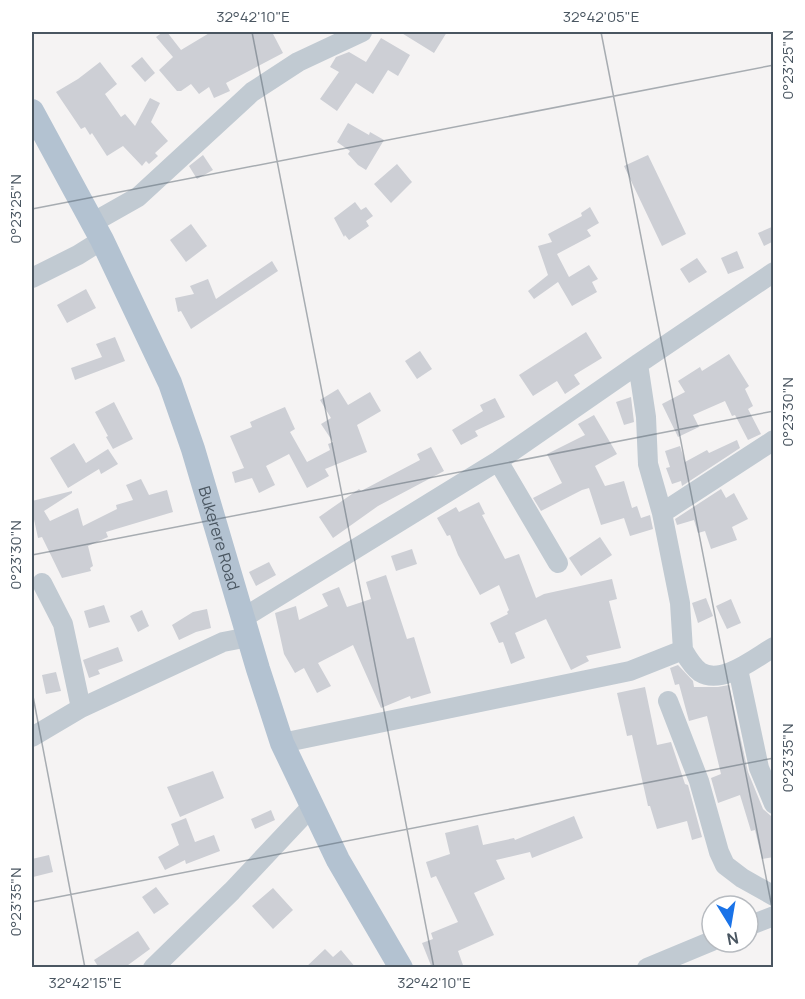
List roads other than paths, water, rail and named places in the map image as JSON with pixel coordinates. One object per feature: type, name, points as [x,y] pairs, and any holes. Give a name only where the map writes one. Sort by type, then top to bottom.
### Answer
[{"type":"main road","name":"Bukerere Road","points":[[32,111],[97,232],[170,383],[193,449],[282,743],[338,860],[401,968]]},
{"type":"street","points":[[32,278],[78,255],[97,232],[252,92],[298,62],[362,32]]},
{"type":"street","points":[[32,737],[81,708],[223,642],[246,628],[498,461],[774,272]]},
{"type":"street","points":[[638,364],[646,417],[648,464],[662,513],[680,603],[683,650],[688,659],[701,672],[715,676],[738,669],[774,647]]},
{"type":"street","points":[[662,513],[774,440]]},
{"type":"street","points":[[498,461],[558,563]]},
{"type":"street","points":[[42,583],[63,624],[81,708]]},
{"type":"street","points":[[282,743],[630,671],[683,650]]},
{"type":"street","points":[[738,669],[759,768],[774,804]]},
{"type":"street","points":[[668,701],[699,782],[719,852],[725,865],[742,878],[774,896]]},
{"type":"street","points":[[153,968],[232,891],[313,805]]},
{"type":"street","points":[[647,968],[700,945]]}]
